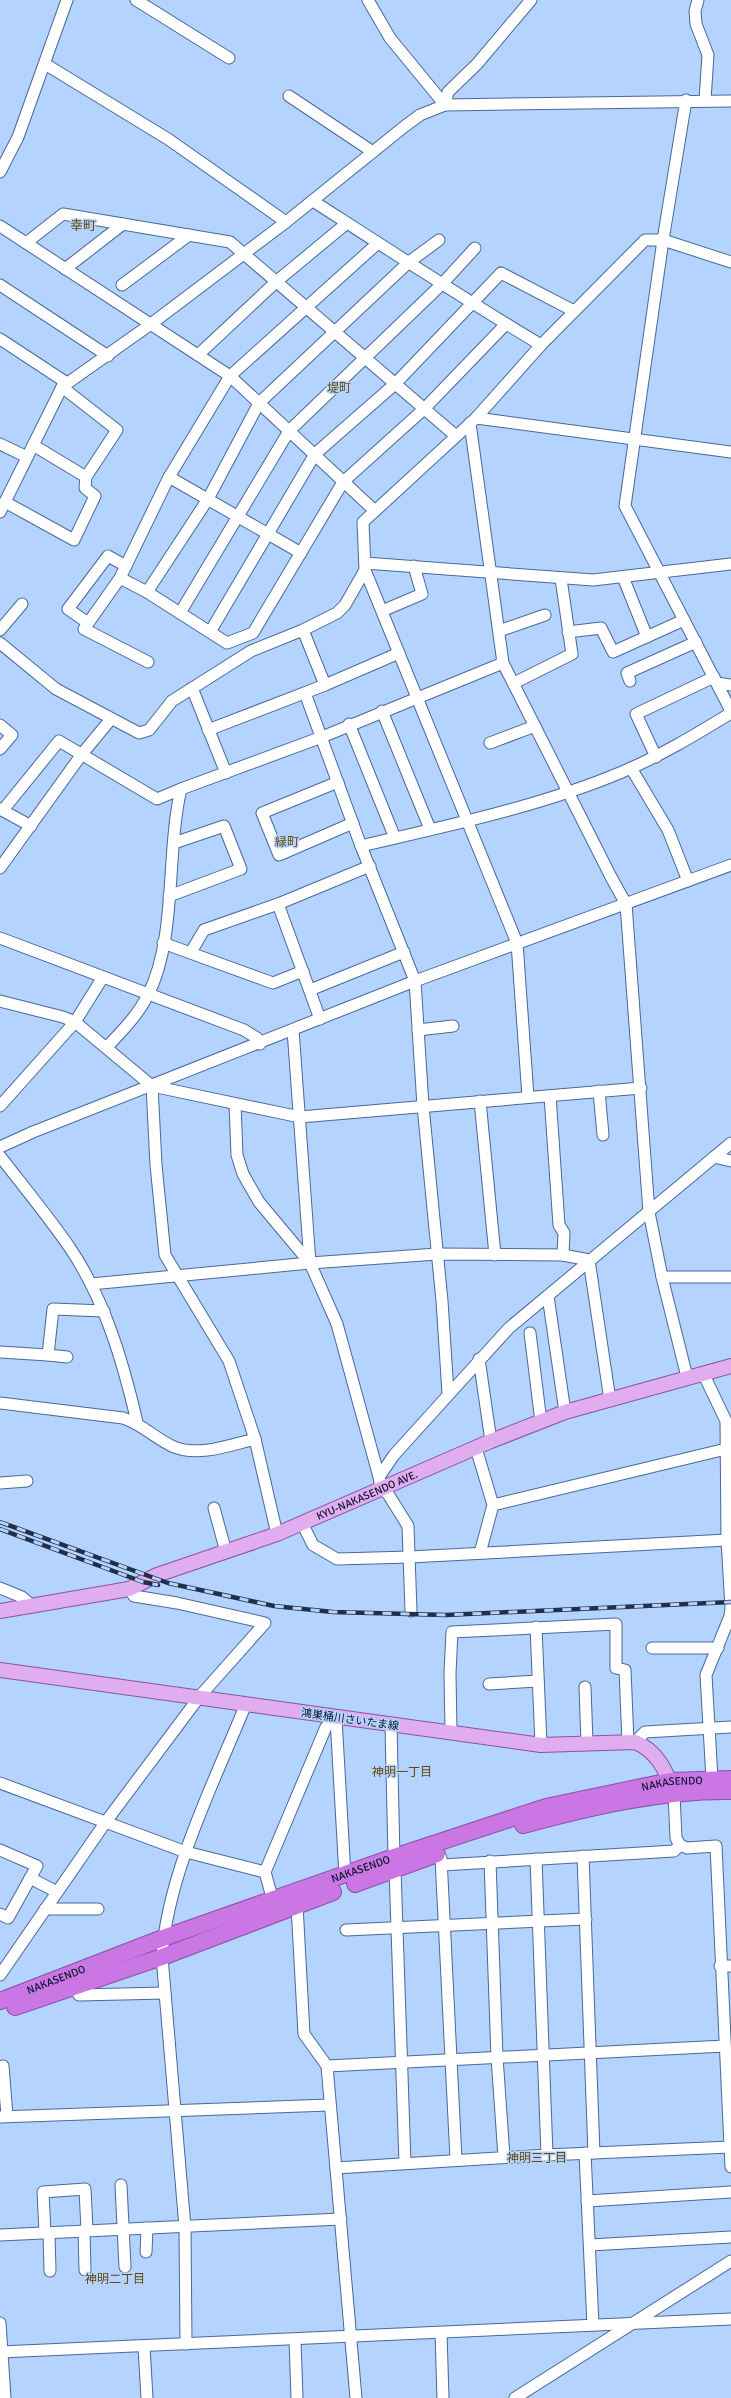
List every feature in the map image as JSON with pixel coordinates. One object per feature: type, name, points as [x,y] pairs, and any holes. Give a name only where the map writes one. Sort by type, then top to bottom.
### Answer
[{"type":"highway","name":"NAKASENDO","points":[[0,2012],[74,1985],[162,1956],[297,1905],[395,1863],[546,1807],[672,1787],[712,1779],[731,1779]]},
{"type":"highway","name":"NAKASENDO","points":[[0,2001],[163,1938],[345,1876],[395,1863],[441,1859],[508,1830],[672,1787],[731,1791]]},
{"type":"main road","name":"KYU-NAKASENDO AVE.","points":[[0,1611],[129,1589],[157,1575],[277,1534],[302,1523],[380,1483],[476,1448],[565,1412],[731,1366]]},
{"type":"main road","name":"鴻巣桶川さいたま線","points":[[0,1670],[116,1688],[200,1696],[336,1718],[542,1745],[632,1742]]},
{"type":"main road","points":[[632,1742],[642,1745],[658,1759],[672,1787]]},
{"type":"street","points":[[0,172],[18,137],[45,64],[66,0]]},
{"type":"street","points":[[136,0],[229,58]]},
{"type":"street","points":[[368,0],[390,38],[445,105]]},
{"type":"street","points":[[445,105],[448,92],[477,64],[531,0]]},
{"type":"street","points":[[698,0],[694,11],[696,24],[708,55],[705,100]]},
{"type":"street","points":[[45,64],[168,139],[286,222]]},
{"type":"street","points":[[289,96],[373,152]]},
{"type":"street","points":[[362,846],[568,793],[631,768],[656,756],[731,712],[625,506],[663,240],[686,100]]},
{"type":"street","points":[[0,339],[65,385],[117,430],[86,477],[85,488],[95,496],[74,540],[2,507],[65,385],[108,356],[286,222],[420,115],[445,105],[686,100],[731,101]]},
{"type":"street","points":[[313,201],[443,283],[472,304],[541,345]]},
{"type":"street","points":[[26,243],[63,214],[230,242],[245,253],[456,436]]},
{"type":"street","points":[[198,355],[277,281],[347,223]]},
{"type":"street","points":[[65,269],[123,224]]},
{"type":"street","points":[[0,226],[230,376],[375,511]]},
{"type":"street","points":[[122,285],[188,235]]},
{"type":"street","points":[[147,592],[208,498],[259,403],[409,262],[439,240]]},
{"type":"street","points":[[528,1097],[517,943],[398,653],[365,566],[363,522],[473,421],[541,345],[645,240],[663,240],[731,262]]},
{"type":"street","points":[[148,662],[84,629],[120,578],[169,476],[230,376],[378,243]]},
{"type":"street","points":[[180,612],[289,431],[443,283],[474,248]]},
{"type":"street","points":[[210,632],[315,454],[395,384],[501,273],[574,311]]},
{"type":"street","points":[[0,285],[108,356]]},
{"type":"street","points":[[120,578],[180,612],[227,643],[254,633],[343,482],[424,409],[506,324]]},
{"type":"street","points":[[473,421],[731,452]]},
{"type":"street","points":[[473,421],[490,572],[503,663],[568,793],[626,904],[641,1088],[649,1212],[662,1277],[687,1377]]},
{"type":"street","points":[[0,444],[27,457]]},
{"type":"street","points":[[33,445],[86,477]]},
{"type":"street","points":[[169,476],[301,553]]},
{"type":"street","points":[[88,623],[68,609],[108,556],[126,566]]},
{"type":"street","points":[[365,566],[414,566],[561,579],[593,580],[661,574],[731,564]]},
{"type":"street","points":[[0,643],[56,689],[139,734],[149,730],[172,701],[251,651],[303,630],[337,613],[346,605],[365,566]]},
{"type":"street","points":[[382,611],[422,594],[414,566]]},
{"type":"street","points":[[623,577],[647,637]]},
{"type":"street","points":[[514,683],[572,654],[561,579]]},
{"type":"street","points":[[0,630],[22,604]]},
{"type":"street","points":[[499,630],[544,615]]},
{"type":"street","points":[[568,632],[601,628],[613,652],[684,620]]},
{"type":"street","points":[[303,630],[325,685]]},
{"type":"street","points":[[630,681],[627,673],[696,642]]},
{"type":"street","points":[[208,730],[325,685],[398,653]]},
{"type":"street","points":[[31,826],[2,809],[59,741],[157,799],[322,737],[349,724],[503,663]]},
{"type":"street","points":[[656,756],[636,714],[715,680],[731,685]]},
{"type":"street","points":[[192,688],[226,773]]},
{"type":"street","points":[[305,693],[352,823],[415,982],[423,1106],[436,1254],[442,1301],[448,1393]]},
{"type":"street","points":[[382,711],[430,829]]},
{"type":"street","points":[[0,868],[82,754],[111,719]]},
{"type":"street","points":[[349,724],[395,838]]},
{"type":"street","points":[[0,725],[12,735],[0,750]]},
{"type":"street","points":[[490,743],[535,726]]},
{"type":"street","points":[[631,768],[668,830],[688,881]]},
{"type":"street","points":[[338,782],[262,813],[279,855],[352,823]]},
{"type":"street","points":[[107,1048],[140,1010],[149,994],[163,943],[181,789]]},
{"type":"street","points":[[168,896],[241,868],[224,826],[174,843]]},
{"type":"street","points":[[191,952],[204,930],[278,904],[370,866]]},
{"type":"street","points":[[0,1147],[33,1132],[260,1044],[320,1018],[517,943],[731,866]]},
{"type":"street","points":[[278,904],[320,1018]]},
{"type":"street","points":[[0,938],[244,1030],[257,1038],[260,1044]]},
{"type":"street","points":[[163,943],[273,983],[303,971]]},
{"type":"street","points":[[310,990],[404,952]]},
{"type":"street","points":[[0,1106],[75,1022],[103,977]]},
{"type":"street","points":[[0,1001],[63,1017],[75,1022],[152,1086],[235,1105],[300,1117],[641,1088]]},
{"type":"street","points":[[418,1030],[453,1026]]},
{"type":"street","points":[[293,1030],[310,1263]]},
{"type":"street","points":[[152,1086],[156,1165],[165,1255],[180,1276],[229,1361],[255,1439],[277,1534]]},
{"type":"street","points":[[599,1091],[603,1135]]},
{"type":"street","points":[[550,1096],[559,1225],[564,1233],[563,1255]]},
{"type":"street","points":[[480,1101],[495,1255]]},
{"type":"street","points":[[235,1105],[237,1156],[243,1174],[259,1202],[310,1263],[337,1324],[380,1483],[408,1526],[411,1611]]},
{"type":"street","points":[[380,1483],[394,1455],[448,1393],[509,1328],[731,1143]]},
{"type":"street","points":[[0,1156],[70,1248],[91,1284],[104,1311],[119,1356],[137,1422]]},
{"type":"street","points":[[714,1157],[731,1161]]},
{"type":"street","points":[[91,1284],[310,1263],[436,1254],[563,1255],[589,1260]]},
{"type":"street","points":[[589,1260],[610,1400]]},
{"type":"street","points":[[662,1277],[731,1277]]},
{"type":"street","points":[[548,1296],[565,1412]]},
{"type":"street","points":[[48,1355],[53,1309],[104,1311]]},
{"type":"street","points":[[530,1333],[541,1422]]},
{"type":"street","points":[[0,1352],[67,1357]]},
{"type":"street","points":[[479,1359],[491,1441]]},
{"type":"street","points":[[703,1373],[728,1421],[726,1449],[727,1540],[731,1608],[730,1616],[706,1675],[712,1779]]},
{"type":"street","points":[[0,1403],[123,1418],[137,1422],[173,1446],[188,1451],[218,1448],[255,1439]]},
{"type":"street","points":[[476,1448],[493,1506],[480,1553]]},
{"type":"street","points":[[493,1506],[726,1449]]},
{"type":"street","points":[[0,1483],[27,1481]]},
{"type":"street","points":[[214,1508],[226,1552]]},
{"type":"street","points":[[302,1523],[313,1545],[337,1558],[410,1557],[727,1540]]},
{"type":"street","points":[[0,1588],[22,1597],[31,1605]]},
{"type":"street","points":[[0,1975],[105,1823],[200,1696],[266,1623],[177,1603],[134,1596],[129,1589]]},
{"type":"street","points":[[451,1732],[450,1673],[452,1632],[616,1624],[616,1668],[625,1670],[632,1742]]},
{"type":"street","points":[[536,1627],[542,1745]]},
{"type":"street","points":[[652,1648],[718,1648]]},
{"type":"street","points":[[489,1684],[538,1681]]},
{"type":"street","points":[[585,1687],[587,1743]]},
{"type":"street","points":[[186,2344],[185,2227],[162,1956],[163,1938],[171,1899],[186,1852],[246,1704]]},
{"type":"street","points":[[273,1901],[265,1872],[326,1727],[336,1718]]},
{"type":"street","points":[[336,1718],[345,1876]]},
{"type":"street","points":[[392,1725],[396,1927],[405,2163]]},
{"type":"street","points":[[632,1742],[645,1732],[731,1727]]},
{"type":"street","points":[[0,1783],[186,1852],[265,1872]]},
{"type":"street","points":[[672,1787],[676,1838],[680,1845],[687,1848],[716,1846],[726,1966],[725,2046],[729,2086],[731,2167]]},
{"type":"street","points":[[456,2159],[441,1859],[490,1861],[674,1851],[680,1845]]},
{"type":"street","points":[[0,1850],[37,1866],[8,1918],[0,1914]]},
{"type":"street","points":[[583,1856],[590,2052],[588,2201],[593,2325]]},
{"type":"street","points":[[536,1858],[545,2055],[547,2155]]},
{"type":"street","points":[[490,1861],[497,2057],[504,2157]]},
{"type":"street","points":[[30,1878],[57,1892]]},
{"type":"street","points":[[297,1905],[304,2034],[326,2066],[356,2398]]},
{"type":"street","points":[[45,1909],[98,1909]]},
{"type":"street","points":[[346,1930],[444,1924],[586,1919]]},
{"type":"street","points":[[74,1985],[80,1995],[165,1993]]},
{"type":"street","points":[[326,2066],[725,2046]]},
{"type":"street","points":[[3,2066],[3,2117],[329,2104]]},
{"type":"street","points":[[336,2168],[456,2159],[730,2147]]},
{"type":"street","points":[[120,2185],[125,2267]]},
{"type":"street","points":[[50,2271],[43,2192],[85,2190],[85,2270]]},
{"type":"street","points":[[588,2201],[731,2192]]},
{"type":"street","points":[[0,2235],[341,2219]]},
{"type":"street","points":[[146,2252],[147,2228]]},
{"type":"street","points":[[590,2246],[731,2237]]},
{"type":"street","points":[[515,2398],[634,2324],[731,2261]]},
{"type":"street","points":[[1,2352],[351,2338],[731,2319]]},
{"type":"street","points":[[0,2323],[5,2398]]},
{"type":"street","points":[[441,2333],[444,2398]]},
{"type":"street","points":[[295,2340],[297,2398]]},
{"type":"street","points":[[144,2347],[147,2398]]},
{"type":"railway","points":[[0,1522],[168,1583],[274,1606],[333,1612],[446,1615],[731,1602]]},
{"type":"railway","points":[[0,1529],[143,1582],[158,1585]]},
{"type":"district","name":"幸町","points":[[83,225]]},
{"type":"district","name":"堤町","points":[[339,388]]},
{"type":"district","name":"緑町","points":[[287,842]]},
{"type":"district","name":"神明一丁目","points":[[402,1772]]},
{"type":"district","name":"神明三丁目","points":[[537,2158]]},
{"type":"district","name":"神明二丁目","points":[[115,2279]]}]
